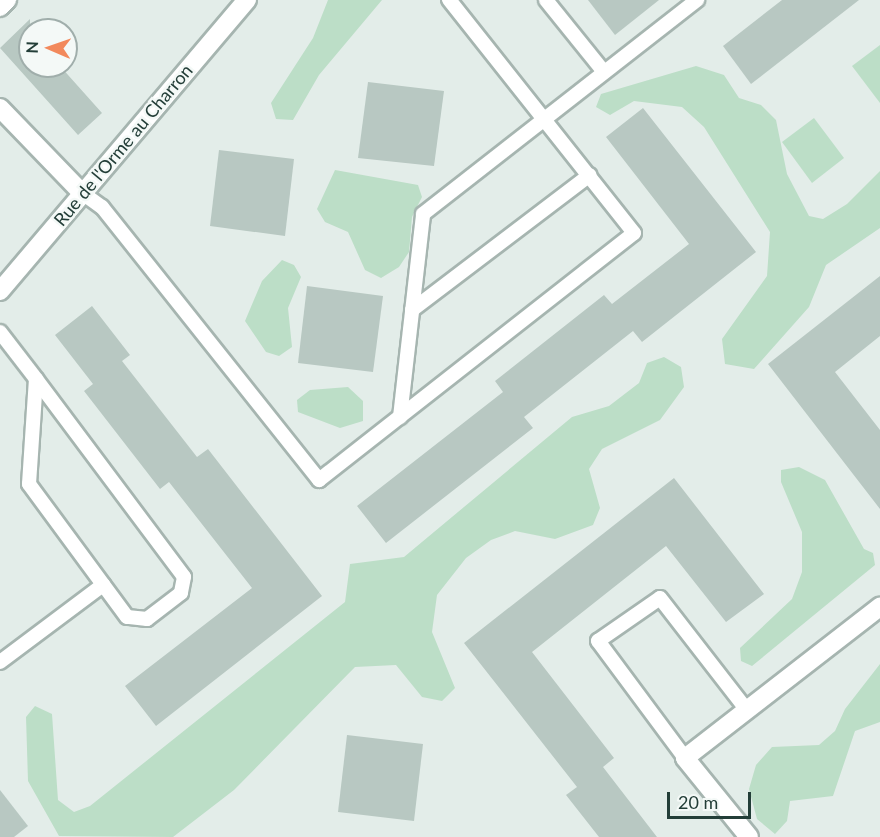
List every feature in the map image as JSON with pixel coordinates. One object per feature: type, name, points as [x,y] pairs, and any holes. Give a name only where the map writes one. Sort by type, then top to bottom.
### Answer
[{"type":"street","points":[[0,7],[7,0]]},
{"type":"street","name":"Rue de l'Orme au Charron","points":[[0,291],[81,192],[247,0]]},
{"type":"street","points":[[0,108],[81,192]]},
{"type":"street","points":[[749,837],[685,758],[880,607]]},
{"type":"lane","points":[[81,192],[102,207],[319,480],[634,233],[449,0]]},
{"type":"lane","points":[[546,0],[604,72]]},
{"type":"lane","points":[[400,417],[423,214],[545,121],[697,0]]},
{"type":"lane","points":[[412,310],[590,175]]},
{"type":"lane","points":[[0,332],[36,379],[186,585],[147,619],[136,620],[103,585],[29,484],[36,379]]},
{"type":"lane","points":[[0,662],[103,585]]},
{"type":"lane","points":[[685,758],[598,641],[660,598],[747,710]]},
{"type":"green space","points":[[328,0],[382,0],[319,75],[293,120],[276,119],[271,103],[313,38]]},
{"type":"green space","points":[[880,45],[880,103],[852,66]]},
{"type":"green space","points":[[696,66],[724,75],[739,98],[761,105],[776,120],[787,174],[809,216],[823,219],[847,204],[880,171],[880,228],[826,265],[809,307],[754,369],[725,364],[722,339],[767,276],[770,232],[704,127],[682,107],[634,101],[610,115],[596,107],[601,94]]},
{"type":"green space","points":[[814,118],[844,158],[812,183],[782,142]]},
{"type":"green space","points":[[335,170],[418,185],[422,197],[412,217],[409,252],[399,267],[381,278],[365,270],[348,232],[325,222],[317,209]]},
{"type":"green space","points":[[282,260],[294,265],[301,277],[288,308],[292,347],[279,356],[266,352],[245,321],[262,281]]},
{"type":"green space","points":[[664,357],[681,367],[684,387],[660,420],[602,449],[589,469],[600,508],[593,525],[555,539],[515,531],[491,540],[466,558],[437,595],[432,632],[455,688],[442,701],[422,697],[396,665],[355,667],[234,790],[173,837],[59,836],[28,781],[26,717],[35,706],[52,714],[58,800],[74,812],[90,806],[345,602],[350,564],[404,557],[572,417],[609,406],[639,383],[647,363]]},
{"type":"green space","points":[[348,387],[363,401],[363,421],[340,428],[298,412],[297,400],[310,390]]},
{"type":"green space","points":[[799,467],[825,480],[864,549],[873,553],[875,565],[752,666],[741,661],[740,648],[792,599],[802,572],[802,532],[781,482],[781,470]]},
{"type":"green space","points":[[880,664],[880,722],[855,731],[833,796],[790,801],[787,821],[775,834],[757,819],[749,789],[756,765],[772,747],[819,745],[835,731],[845,709]]},
{"type":"building","points":[[588,0],[659,0],[615,35]]},
{"type":"building","points":[[782,0],[859,0],[751,84],[723,46]]},
{"type":"building","points":[[18,31],[18,68],[0,48]]},
{"type":"building","points":[[27,78],[71,78],[102,113],[78,135]]},
{"type":"building","points":[[368,82],[444,91],[434,166],[358,158]]},
{"type":"building","points":[[643,108],[756,252],[642,342],[633,331],[524,417],[533,428],[386,543],[357,506],[503,392],[495,381],[604,295],[612,304],[689,244],[606,137]]},
{"type":"building","points":[[219,150],[294,159],[285,236],[210,226]]},
{"type":"building","points":[[880,276],[880,336],[835,372],[880,430],[880,509],[768,364]]},
{"type":"building","points":[[307,286],[383,296],[373,372],[298,363]]},
{"type":"building","points":[[92,306],[130,355],[122,361],[197,457],[208,449],[322,596],[156,726],[125,686],[252,588],[169,482],[160,489],[84,391],[93,384],[55,335]]},
{"type":"building","points":[[674,478],[764,594],[726,622],[666,546],[532,652],[614,758],[603,767],[657,837],[599,837],[566,795],[577,787],[464,643]]},
{"type":"building","points":[[347,735],[423,744],[414,821],[338,812]]},
{"type":"building","points":[[0,790],[28,826],[14,837],[0,837]]}]
